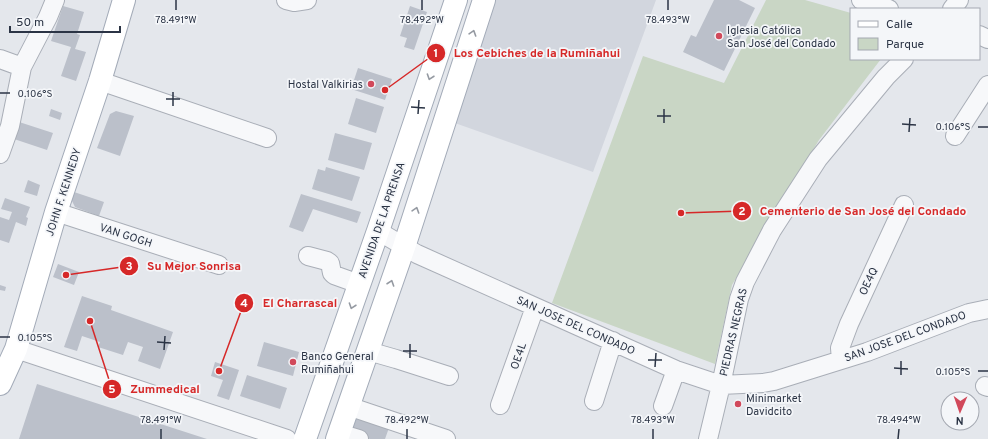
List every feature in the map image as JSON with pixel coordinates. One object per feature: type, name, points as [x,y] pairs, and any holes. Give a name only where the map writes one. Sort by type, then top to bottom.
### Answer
[{"type":"main road","name":"JOHN F. KENNEDY","points":[[0,384],[16,349],[56,212],[100,81],[124,0]]},
{"type":"main road","name":"AVENIDA DE LA PRENSA","points":[[305,439],[378,231],[456,0]]},
{"type":"main road","points":[[345,437],[348,406],[404,247],[484,0]]},
{"type":"street","points":[[0,154],[10,126],[22,67],[48,17],[55,0]]},
{"type":"street","points":[[286,0],[294,2],[307,0]]},
{"type":"street","points":[[861,0],[886,8]]},
{"type":"street","points":[[953,8],[959,0]]},
{"type":"street","points":[[0,59],[22,67]]},
{"type":"street","name":"PIEDRAS NEGRAS","points":[[708,439],[742,291],[772,230],[818,159],[886,77],[903,60]]},
{"type":"street","points":[[100,81],[267,138]]},
{"type":"street","points":[[955,136],[988,85]]},
{"type":"street","name":"OE4Q","points":[[841,360],[840,348],[848,324],[904,205]]},
{"type":"street","name":"VAN GOGH","points":[[56,212],[219,265]]},
{"type":"street","name":"SAN JOSE DEL CONDADO","points":[[378,231],[404,247],[535,307],[676,370],[721,385],[769,382],[867,352],[969,313],[988,309]]},
{"type":"street","points":[[308,256],[328,261],[334,275],[359,284]]},
{"type":"street","name":"OE4L","points":[[500,405],[535,307]]},
{"type":"street","points":[[594,401],[613,341]]},
{"type":"street","points":[[16,349],[287,439]]},
{"type":"street","points":[[368,351],[396,358],[449,376]]},
{"type":"street","points":[[663,406],[676,370]]},
{"type":"street","points":[[348,406],[446,439]]},
{"type":"street","points":[[221,417],[232,431],[257,439]]},
{"type":"shaded area","points":[[496,0],[656,0],[593,172],[452,122]]},
{"type":"green space","points":[[766,0],[805,0],[850,13],[850,60],[880,60],[819,140],[732,285],[715,364],[552,303],[643,56],[724,83]]},
{"type":"building","name":"Iglesia Católica San José del Condado","points":[[714,0],[739,0],[755,8],[724,71],[683,52],[691,35],[696,37]]},
{"type":"building","points":[[63,6],[84,12],[77,34],[80,35],[75,49],[86,52],[76,81],[61,76],[71,47],[51,41]]},
{"type":"building","points":[[410,6],[427,12],[414,50],[404,47],[407,38],[400,36]]},
{"type":"building","name":"Hostal Valkirias","points":[[358,68],[392,79],[385,100],[351,89]]},
{"type":"building","points":[[356,98],[384,107],[376,133],[348,124]]},
{"type":"building","points":[[51,109],[62,113],[60,120],[49,116]]},
{"type":"building","points":[[116,111],[134,116],[120,156],[97,148],[110,114]]},
{"type":"building","points":[[13,120],[53,133],[47,150],[8,137]]},
{"type":"building","points":[[335,133],[372,143],[364,170],[328,160]]},
{"type":"building","points":[[326,167],[360,177],[352,201],[312,189],[318,169],[325,171]]},
{"type":"building","points":[[28,180],[40,185],[37,196],[24,192]]},
{"type":"building","points":[[74,192],[104,202],[99,216],[75,207],[71,199]]},
{"type":"building","points":[[301,194],[361,212],[357,223],[313,209],[303,232],[289,227]]},
{"type":"building","points":[[5,198],[30,207],[26,217],[28,218],[26,226],[16,222],[9,243],[0,240],[0,217],[9,220],[12,212],[1,209]]},
{"type":"building","points":[[58,264],[79,272],[74,285],[53,277]]},
{"type":"building","points":[[0,285],[6,287],[5,291],[0,290]]},
{"type":"building","points":[[82,296],[112,306],[111,310],[173,332],[160,369],[138,361],[143,347],[128,342],[123,355],[98,347],[100,342],[82,336],[77,351],[64,347]]},
{"type":"building","points":[[264,342],[299,352],[293,376],[257,366]]},
{"type":"building","points":[[215,362],[239,370],[229,400],[217,396],[223,380],[211,376]]},
{"type":"building","points":[[247,375],[287,388],[280,409],[240,396]]},
{"type":"building","points":[[37,384],[207,439],[19,439]]},
{"type":"building","points":[[358,414],[390,425],[385,439],[370,439],[351,433]]},
{"type":"place","name":"Iglesia Católica San José del Condado","points":[[719,36]]},
{"type":"place","name":"Hostal Valkirias","points":[[371,84]]},
{"type":"place","name":"Los Cebiches de la Rumiñahui","points":[[385,90]]},
{"type":"place","name":"Cementerio de San José del Condado","points":[[681,213]]},
{"type":"place","name":"Su Mejor Sonrisa","points":[[66,275]]},
{"type":"place","name":"Zummedical","points":[[90,321]]},
{"type":"place","name":"Banco General Rumiñahui","points":[[293,362]]},
{"type":"place","name":"El Charrascal","points":[[219,371]]},
{"type":"place","name":"Minimarket Davidcito","points":[[738,404]]}]
